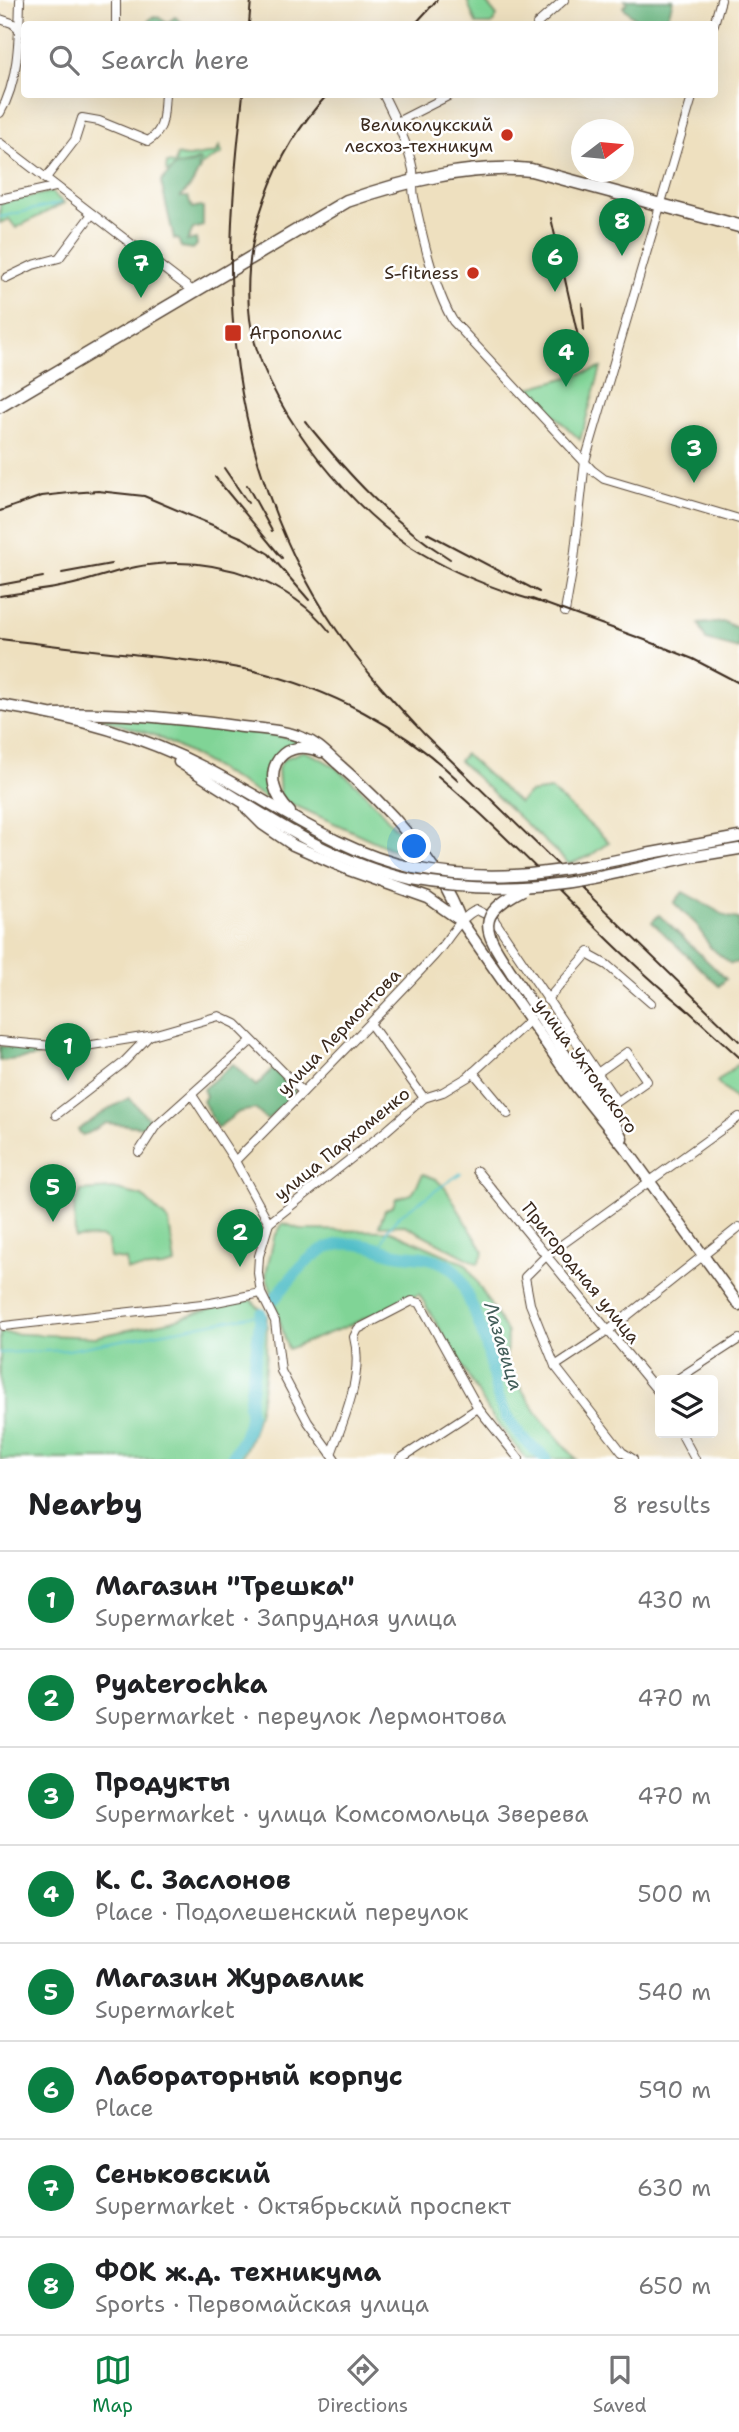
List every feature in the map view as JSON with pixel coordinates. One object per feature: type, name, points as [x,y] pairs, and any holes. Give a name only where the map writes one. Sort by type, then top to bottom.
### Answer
[{"type":"main road","points":[[1,403],[347,201],[413,182],[473,170],[508,167],[554,174],[739,226]]},
{"type":"main road","points":[[0,705],[54,713],[153,745],[205,768],[302,823],[364,853],[414,868],[477,876],[526,876],[739,837]]},
{"type":"main road","name":"улица Ухтомского","points":[[54,713],[154,716],[300,736],[313,742],[332,758],[383,807],[414,842],[456,907],[461,921],[577,1088],[629,1153],[739,1305]]},
{"type":"main road","points":[[153,745],[312,842],[360,864],[412,880],[479,889],[528,888],[583,881],[649,865],[739,849]]},
{"type":"main road","points":[[302,823],[281,803],[274,792],[272,780],[276,763],[287,752],[302,747],[311,748],[332,758]]},
{"type":"main road","points":[[228,792],[262,824],[293,845],[349,870],[428,898],[461,921]]},
{"type":"main road","points":[[528,888],[498,904],[493,910],[488,923],[494,945],[575,1070],[615,1124],[629,1153]]},
{"type":"street","points":[[20,0],[21,21]]},
{"type":"street","points":[[116,0],[116,21]]},
{"type":"street","points":[[540,21],[564,0]]},
{"type":"street","points":[[715,21],[721,0]]},
{"type":"street","points":[[0,19],[12,23],[21,31]]},
{"type":"street","points":[[0,113],[5,104],[21,37]]},
{"type":"street","points":[[45,179],[75,140],[82,118],[99,121],[148,141],[155,137],[162,127],[165,98]]},
{"type":"street","points":[[385,98],[397,122],[413,171],[414,194],[432,265],[444,307],[453,321],[604,479],[739,519]]},
{"type":"street","points":[[397,122],[444,98]]},
{"type":"street","points":[[565,612],[585,461],[692,98]]},
{"type":"street","points":[[0,143],[194,292]]},
{"type":"street","points":[[0,199],[55,187]]},
{"type":"street","points":[[6,278],[33,265],[60,258],[92,215]]},
{"type":"street","points":[[461,921],[477,910],[493,918],[596,1074],[617,1102],[647,1081],[627,1052],[596,1074]]},
{"type":"street","name":"улица Лермонтова","points":[[235,1161],[370,1025],[447,942],[461,921]]},
{"type":"street","points":[[547,1000],[588,953],[607,965],[651,1003]]},
{"type":"street","points":[[0,1041],[73,1048],[149,1036],[219,1016],[236,1024],[303,1092]]},
{"type":"street","name":"улица Пархоменко","points":[[269,1223],[424,1098],[443,1092],[473,1072],[530,1020]]},
{"type":"street","points":[[370,1025],[424,1098]]},
{"type":"street","points":[[56,1115],[122,1064],[149,1036]]},
{"type":"street","points":[[139,1152],[155,1127],[251,1041]]},
{"type":"street","points":[[473,1072],[508,1114]]},
{"type":"street","points":[[192,1094],[235,1161],[269,1223],[258,1273],[261,1293],[275,1321],[281,1371],[308,1422],[333,1457]]},
{"type":"street","points":[[633,1459],[622,1452],[555,1366],[530,1304],[524,1278],[546,1256],[739,1117]]},
{"type":"street","name":"Пригородная улица","points":[[477,1171],[655,1386]]},
{"type":"street","points":[[555,1366],[608,1331],[739,1227]]},
{"type":"street","points":[[4,1326],[211,1303],[261,1293]]},
{"type":"street","points":[[333,1457],[354,1379],[357,1348],[354,1337],[358,1329],[412,1301],[420,1303],[478,1408],[519,1459]]},
{"type":"street","points":[[684,1375],[739,1339]]},
{"type":"street","points":[[400,1459],[478,1408]]},
{"type":"street","points":[[684,1438],[695,1459]]},
{"type":"green space","points":[[467,0],[484,0],[497,16],[494,21],[475,21]]},
{"type":"green space","points":[[625,0],[673,0],[667,21],[638,21],[623,7],[627,3]]},
{"type":"green space","points":[[152,17],[158,17],[164,21],[149,21]]},
{"type":"green space","points":[[220,145],[219,151],[222,154],[198,168],[195,161],[168,173],[166,170],[167,163],[175,164],[177,155],[186,157],[216,154]]},
{"type":"green space","points":[[197,160],[201,161],[197,166],[200,168],[190,187],[180,197],[188,197],[192,208],[203,208],[203,226],[193,229],[187,241],[196,239],[197,245],[193,249],[181,247],[178,239],[174,239],[161,182],[175,166],[192,164]]},
{"type":"green space","points":[[51,192],[64,203],[16,228],[9,219],[0,223],[0,203]]},
{"type":"green space","points":[[601,368],[580,440],[528,390],[529,388]]},
{"type":"green space","points":[[724,622],[739,629],[739,649],[706,640],[699,624]]},
{"type":"green space","points":[[91,716],[253,731],[305,742],[285,753],[272,765],[268,781],[276,804],[154,735]]},
{"type":"green space","points":[[303,751],[334,767],[362,790],[409,847],[397,850],[389,848],[285,801],[280,796],[278,768],[284,759]]},
{"type":"green space","points":[[465,754],[519,803],[529,793],[551,790],[609,842],[590,856],[569,864],[459,761]]},
{"type":"green space","points":[[295,824],[338,847],[406,870],[405,874],[337,849],[294,827]]},
{"type":"green space","points":[[683,892],[728,917],[739,919],[739,962],[731,964],[710,947],[698,926],[674,903]]},
{"type":"green space","points":[[659,915],[726,979],[719,986],[652,922]]},
{"type":"green space","points":[[0,1046],[41,1051],[37,1057],[0,1061]]},
{"type":"green space","points":[[739,1063],[739,1103],[717,1082]]},
{"type":"green space","points":[[233,1064],[256,1086],[273,1069],[296,1092],[267,1120],[255,1109],[239,1112],[217,1128],[203,1101],[206,1096],[203,1089]]},
{"type":"green space","points":[[129,1098],[151,1121],[145,1127],[106,1123],[83,1136],[78,1130],[110,1108]]},
{"type":"green space","points":[[423,1174],[436,1179],[446,1189],[484,1252],[478,1264],[405,1225],[379,1226],[385,1210],[393,1206],[396,1198],[412,1194]]},
{"type":"green space","points":[[113,1189],[142,1196],[169,1222],[175,1264],[127,1270],[126,1260],[110,1258],[108,1242],[102,1237],[75,1238],[74,1204],[81,1191]]},
{"type":"green space","points":[[283,1223],[302,1230],[391,1231],[466,1264],[507,1333],[506,1365],[539,1416],[576,1459],[526,1459],[491,1415],[419,1294],[288,1349],[266,1274],[274,1238]]},
{"type":"green space","points":[[251,1300],[267,1315],[266,1351],[259,1409],[248,1444],[240,1459],[0,1459],[0,1333],[95,1337]]},
{"type":"waterway","points":[[0,217],[61,203]]},
{"type":"waterway","points":[[380,1250],[388,1229],[400,1215],[461,1173]]},
{"type":"waterway","name":"Лазавица","points":[[275,1298],[309,1259],[334,1246],[365,1245],[393,1253],[431,1258],[447,1265],[459,1278],[477,1319],[502,1407],[521,1435],[546,1459]]},
{"type":"waterway","points":[[0,1353],[68,1350],[261,1314]]},
{"type":"waterway","name":"Лазавица","points":[[231,1459],[250,1420],[249,1406],[261,1314]]},
{"type":"railway","points":[[249,21],[251,0]]},
{"type":"railway","points":[[418,21],[437,0]]},
{"type":"railway","points":[[243,98],[231,242],[232,314],[237,365],[259,464],[295,559],[348,646],[424,734],[739,1041]]},
{"type":"railway","points":[[325,98],[292,142],[277,170],[265,198],[250,258],[250,319],[257,350],[270,382],[308,446],[357,502],[383,526],[408,545],[455,571],[539,602]]},
{"type":"railway","points":[[551,218],[579,341]]},
{"type":"railway","points":[[582,303],[584,330]]},
{"type":"railway","points":[[305,421],[372,496],[409,530],[450,559]]},
{"type":"railway","points":[[224,468],[248,503]]},
{"type":"railway","points":[[215,477],[282,558]]},
{"type":"railway","points":[[247,485],[272,531]]},
{"type":"railway","points":[[0,511],[42,496],[69,493],[98,491],[144,496],[243,538],[269,554],[309,600]]},
{"type":"railway","points":[[427,533],[539,592]]},
{"type":"railway","points":[[62,573],[111,564]]},
{"type":"railway","points":[[0,596],[65,586],[146,565],[205,565],[228,569],[274,586],[314,614],[330,632]]},
{"type":"railway","points":[[0,585],[43,577]]},
{"type":"railway","points":[[532,599],[693,659],[739,683]]},
{"type":"railway","points":[[0,639],[209,663],[282,678],[337,699],[389,727],[458,780]]},
{"type":"railway","points":[[438,776],[502,834],[624,954],[688,1011]]},
{"type":"railway","points":[[682,1005],[739,1057]]},
{"type":"place","name":"Великолукский лесхоз-техникум","points":[[507,135]]},
{"type":"place","name":"ФОК ж.д. техникума","points":[[622,256]]},
{"type":"place","name":"S-fitness","points":[[473,273]]},
{"type":"place","name":"Лабораторный корпус","points":[[555,292]]},
{"type":"place","name":"Сеньковский","points":[[141,298]]},
{"type":"place","name":"Агрополис","points":[[233,333]]},
{"type":"place","name":"К. С. Заслонов","points":[[566,387]]},
{"type":"place","name":"Продукты","points":[[694,483]]},
{"type":"place","name":"Магазин \"Трешка\"","points":[[68,1081]]},
{"type":"place","name":"Магазин Журавлик","points":[[53,1222]]},
{"type":"place","name":"Pyaterochka","points":[[240,1267]]}]
